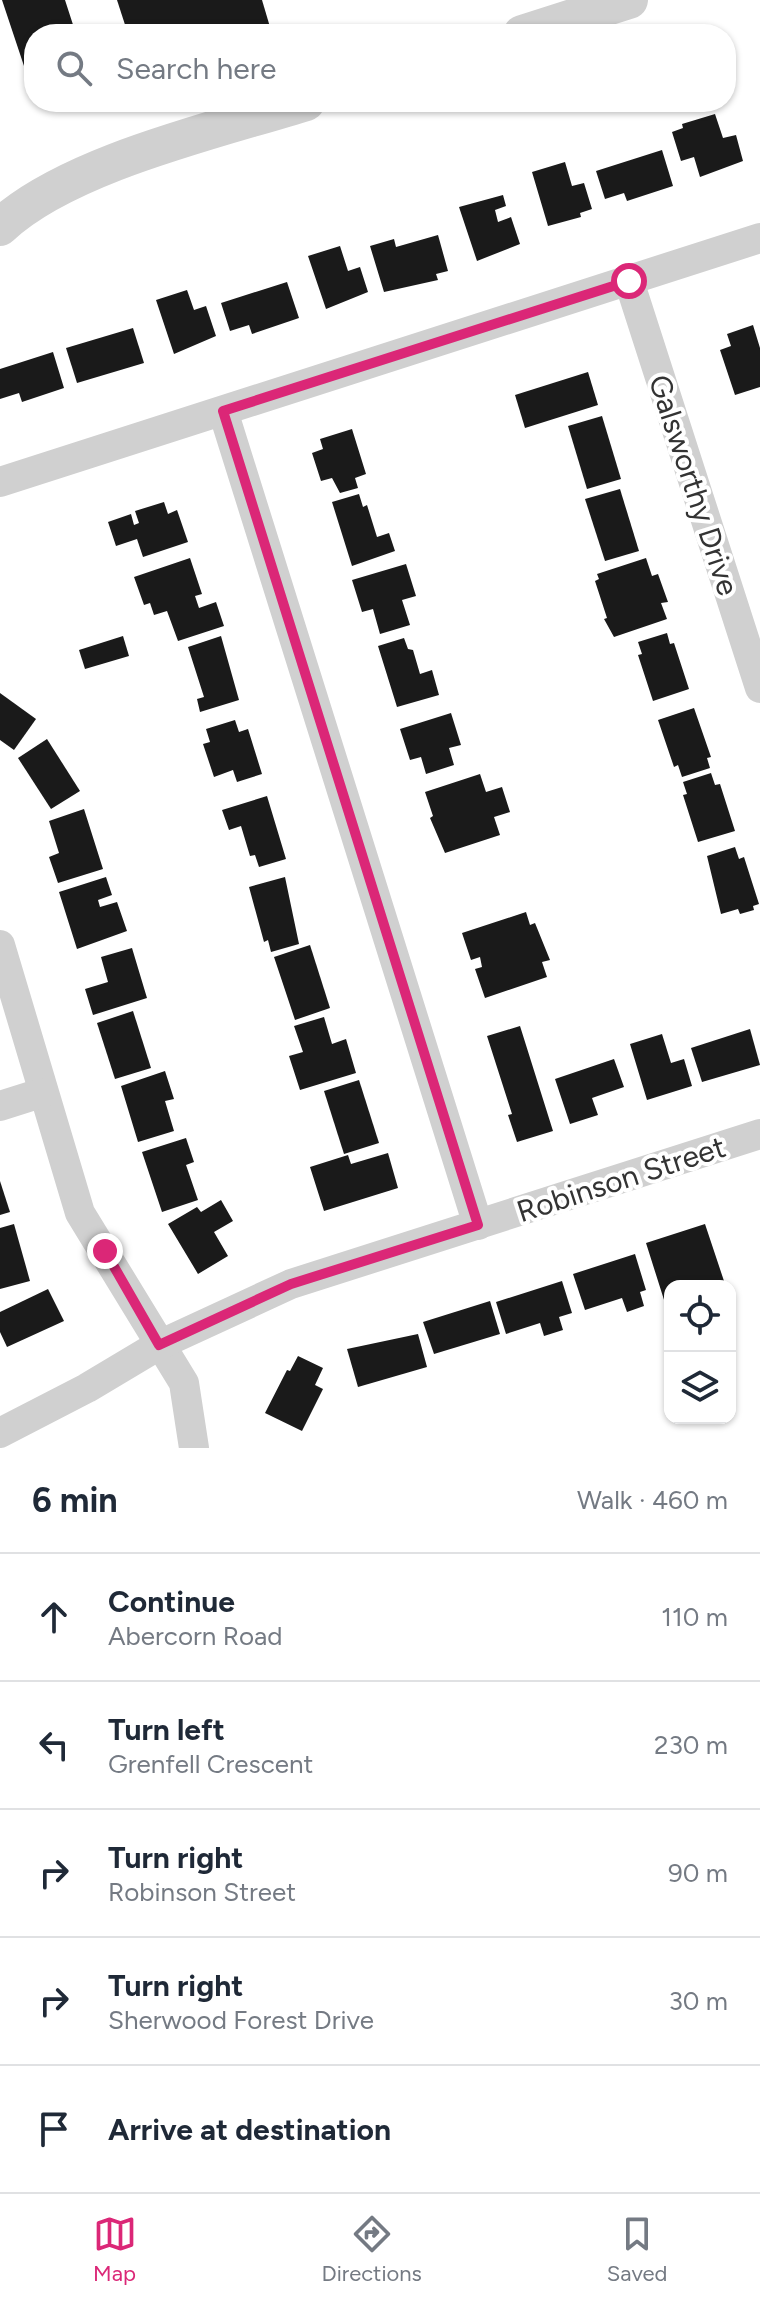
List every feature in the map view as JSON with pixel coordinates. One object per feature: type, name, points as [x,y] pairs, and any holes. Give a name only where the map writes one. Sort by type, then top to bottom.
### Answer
[{"type":"street","points":[[553,24],[629,0]]},
{"type":"street","points":[[0,227],[30,202],[64,184],[147,152],[274,112]]},
{"type":"street","points":[[0,482],[760,238]]},
{"type":"street","name":"Galsworthy Drive","points":[[629,281],[760,688]]},
{"type":"street","points":[[223,411],[478,1225]]},
{"type":"street","points":[[0,945],[41,1093],[80,1213],[184,1383],[194,1448]]},
{"type":"street","points":[[0,1106],[41,1093]]},
{"type":"street","name":"Robinson Street","points":[[0,1433],[87,1388],[159,1345],[291,1284],[760,1134]]},
{"type":"building","points":[[2,0],[65,0],[73,24],[24,24],[24,66]]},
{"type":"building","points":[[117,0],[262,0],[269,24],[125,24]]},
{"type":"building","points":[[715,114],[723,138],[736,135],[743,161],[700,177],[694,157],[681,161],[672,132],[683,128],[682,124]]},
{"type":"building","points":[[662,150],[673,186],[627,201],[624,193],[605,199],[596,171]]},
{"type":"building","points":[[565,162],[572,186],[584,183],[592,209],[580,213],[581,217],[548,226],[532,172]]},
{"type":"building","points":[[503,195],[506,206],[495,210],[498,222],[511,217],[520,244],[477,261],[459,207]]},
{"type":"building","points":[[438,235],[448,271],[436,274],[438,280],[384,292],[370,246],[394,239],[396,247]]},
{"type":"building","points":[[340,246],[348,271],[360,267],[368,292],[326,309],[308,256]]},
{"type":"building","points":[[287,282],[299,318],[252,334],[249,325],[230,331],[221,303]]},
{"type":"building","points":[[187,290],[194,310],[206,306],[216,336],[174,354],[156,300]]},
{"type":"building","points":[[753,325],[760,348],[760,387],[735,395],[720,350],[731,346],[727,334]]},
{"type":"building","points":[[133,328],[144,363],[77,383],[66,348]]},
{"type":"building","points":[[53,352],[64,388],[22,402],[19,393],[0,399],[0,369]]},
{"type":"building","points":[[588,372],[598,405],[525,428],[515,395]]},
{"type":"building","points":[[602,416],[621,479],[587,489],[568,426]]},
{"type":"building","points":[[352,429],[366,474],[355,478],[358,488],[340,493],[332,478],[321,481],[312,453],[323,449],[320,439]]},
{"type":"building","points":[[620,489],[639,551],[605,561],[585,499]]},
{"type":"building","points":[[359,494],[363,507],[367,505],[377,537],[389,533],[395,551],[352,566],[332,502]]},
{"type":"building","points":[[164,502],[168,514],[177,510],[188,542],[143,557],[137,539],[116,546],[108,522],[131,514],[134,525],[139,523],[135,511]]},
{"type":"building","points":[[190,558],[202,594],[195,596],[199,608],[216,602],[224,626],[178,641],[167,611],[154,615],[150,603],[144,605],[134,577]]},
{"type":"building","points":[[646,558],[652,576],[658,574],[668,602],[661,603],[667,619],[614,637],[604,619],[607,618],[595,581],[599,579],[597,574]]},
{"type":"building","points":[[406,564],[416,596],[402,600],[410,625],[380,634],[373,609],[362,612],[352,580]]},
{"type":"building","points":[[667,633],[670,644],[674,643],[689,689],[653,701],[638,655],[642,654],[638,642]]},
{"type":"building","points":[[123,636],[129,656],[85,669],[79,650]]},
{"type":"building","points":[[221,636],[239,700],[200,712],[197,699],[204,697],[188,647]]},
{"type":"building","points":[[404,638],[408,649],[413,650],[420,674],[432,670],[439,695],[397,707],[378,646]]},
{"type":"building","points":[[0,693],[36,719],[14,750],[0,740]]},
{"type":"building","points":[[694,708],[711,757],[707,758],[710,768],[682,777],[678,765],[674,767],[658,720]]},
{"type":"building","points":[[451,713],[461,745],[449,748],[454,765],[426,774],[421,757],[410,760],[400,729]]},
{"type":"building","points":[[235,720],[239,732],[248,729],[262,774],[237,782],[233,770],[214,777],[203,744],[210,742],[206,729]]},
{"type":"building","points":[[47,739],[80,791],[51,809],[18,758]]},
{"type":"building","points":[[711,773],[715,785],[720,784],[735,831],[698,842],[683,795],[687,794],[683,782]]},
{"type":"building","points":[[480,774],[486,792],[502,787],[510,812],[494,817],[500,835],[445,853],[430,818],[433,816],[425,792]]},
{"type":"building","points":[[267,796],[286,859],[259,867],[255,855],[250,856],[241,826],[229,830],[222,810]]},
{"type":"building","points":[[84,809],[103,869],[58,883],[49,857],[59,853],[49,821]]},
{"type":"building","points":[[735,847],[739,859],[744,857],[759,904],[753,906],[754,910],[740,914],[738,909],[721,914],[707,856]]},
{"type":"building","points":[[106,877],[112,895],[98,900],[100,907],[117,902],[127,931],[77,949],[59,892]]},
{"type":"building","points":[[285,877],[299,944],[271,952],[268,940],[264,942],[249,887]]},
{"type":"building","points":[[526,912],[530,925],[535,923],[550,960],[542,962],[547,977],[485,998],[475,969],[482,967],[480,957],[471,960],[462,933]]},
{"type":"building","points":[[310,945],[330,1008],[295,1020],[274,957]]},
{"type":"building","points":[[132,948],[147,998],[93,1015],[85,989],[108,982],[101,957]]},
{"type":"building","points":[[133,1011],[151,1068],[115,1079],[97,1023]]},
{"type":"building","points":[[324,1017],[332,1044],[346,1039],[356,1073],[300,1090],[289,1056],[303,1052],[294,1026]]},
{"type":"building","points":[[520,1026],[553,1131],[517,1142],[508,1115],[512,1114],[487,1036]]},
{"type":"building","points":[[750,1029],[760,1065],[702,1082],[691,1048]]},
{"type":"building","points":[[662,1034],[671,1063],[684,1059],[692,1086],[647,1100],[630,1044]]},
{"type":"building","points":[[614,1059],[624,1087],[592,1098],[598,1115],[570,1124],[555,1079]]},
{"type":"building","points":[[165,1071],[174,1099],[165,1101],[174,1131],[138,1142],[121,1086]]},
{"type":"building","points":[[359,1080],[379,1143],[344,1154],[324,1091]]},
{"type":"building","points":[[186,1138],[194,1162],[186,1165],[198,1200],[162,1212],[142,1152]]},
{"type":"building","points":[[388,1153],[398,1188],[324,1211],[310,1167],[348,1155],[351,1164]]},
{"type":"building","points":[[0,1181],[10,1212],[0,1215]]},
{"type":"building","points":[[221,1200],[233,1221],[214,1232],[228,1256],[198,1274],[168,1224],[197,1207],[201,1212]]},
{"type":"building","points":[[14,1224],[30,1281],[0,1289],[0,1228]]},
{"type":"building","points":[[705,1224],[724,1280],[664,1280],[664,1300],[646,1243]]},
{"type":"building","points":[[635,1254],[646,1290],[640,1292],[644,1306],[627,1312],[622,1298],[585,1310],[573,1274]]},
{"type":"building","points":[[562,1281],[572,1313],[559,1317],[563,1330],[544,1336],[540,1323],[506,1334],[496,1302]]},
{"type":"building","points":[[48,1289],[64,1321],[7,1347],[0,1332],[0,1312]]},
{"type":"building","points":[[490,1301],[500,1334],[434,1354],[423,1322]]},
{"type":"building","points":[[418,1334],[427,1367],[358,1387],[347,1349]]},
{"type":"building","points":[[298,1356],[323,1368],[315,1385],[323,1389],[302,1431],[265,1413],[287,1370],[290,1371]]},
{"type":"route","points":[[105,1251],[159,1345],[291,1284],[478,1225],[223,411],[629,281]]}]
